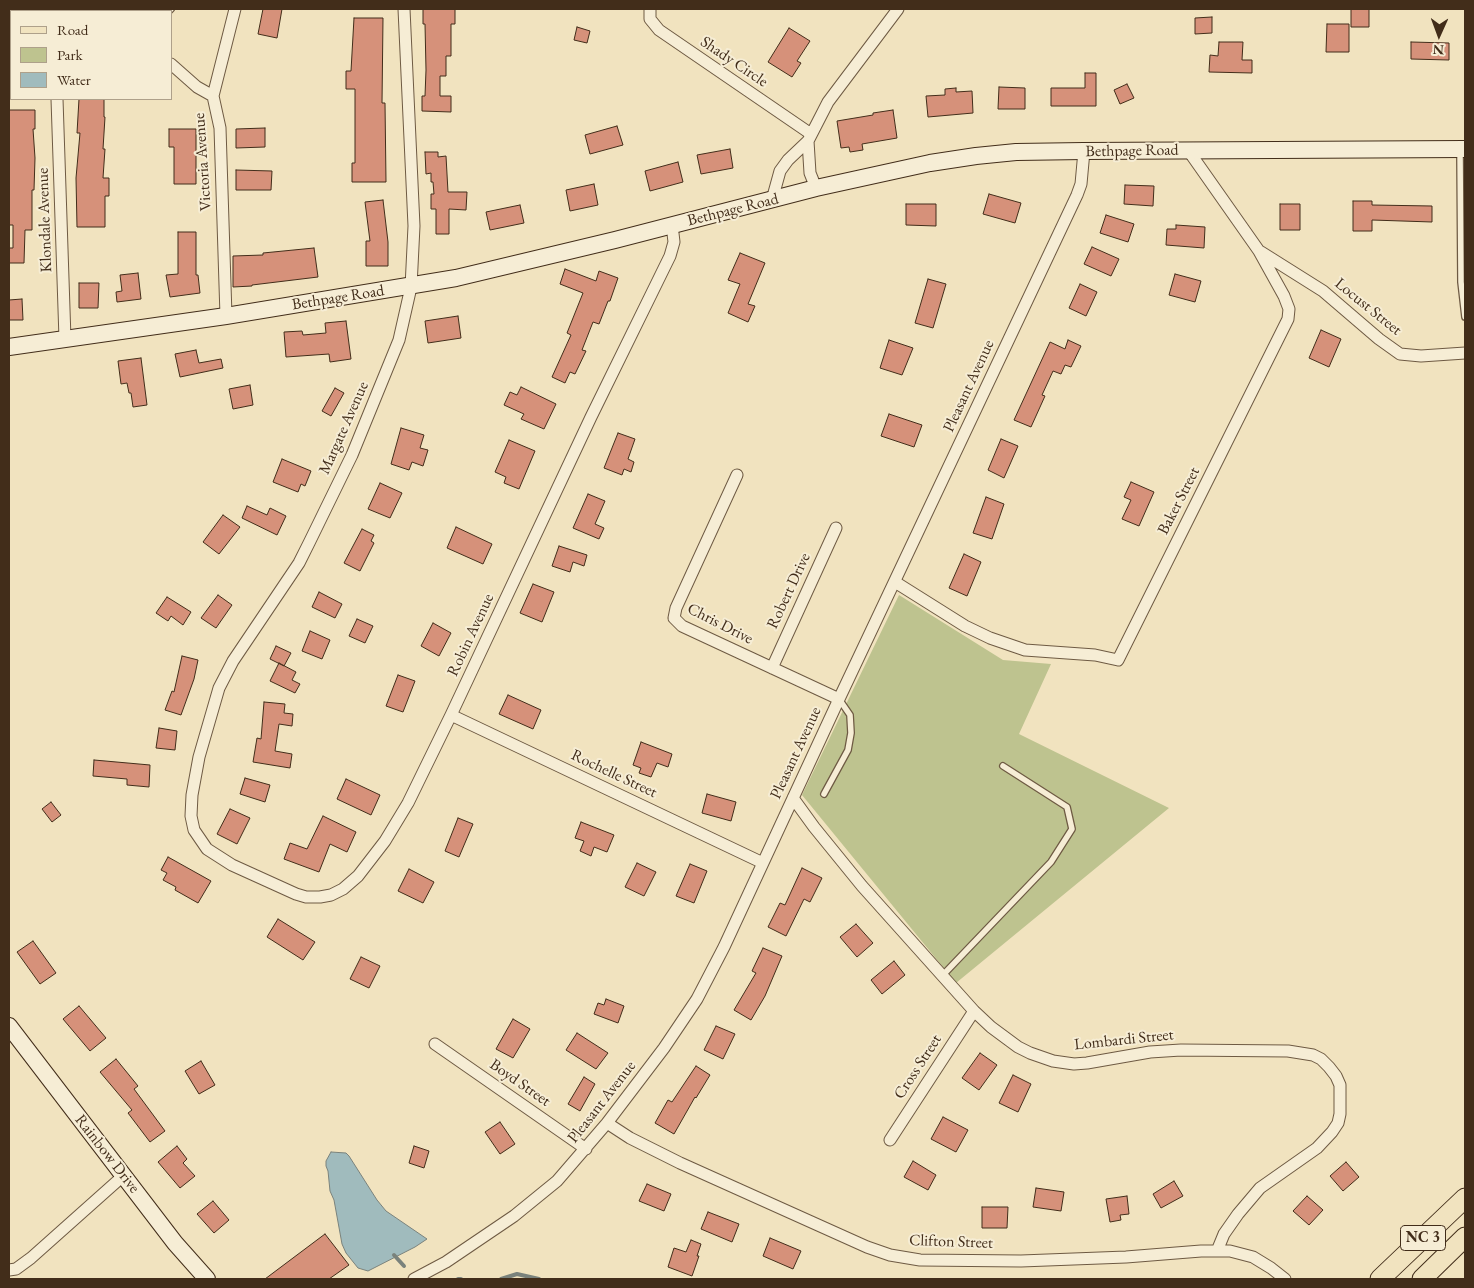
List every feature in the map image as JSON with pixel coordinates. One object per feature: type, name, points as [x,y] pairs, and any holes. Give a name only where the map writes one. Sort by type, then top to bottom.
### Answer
[{"type":"main road","name":"NC 3","points":[[1380,1279],[1465,1198]]},
{"type":"main road","name":"NC 3","points":[[1422,1279],[1465,1237]]},
{"type":"street","name":"Victoria Avenue","points":[[226,316],[220,128],[213,96],[235,9]]},
{"type":"street","name":"Margate Avenue","points":[[194,830],[191,816],[192,794],[199,757],[219,688],[233,661],[298,563],[309,543],[352,454],[399,340],[412,287],[414,226],[404,9]]},
{"type":"street","name":"Shady Circle","points":[[650,9],[650,19],[659,30],[809,137]]},
{"type":"street","points":[[772,200],[780,171],[809,137],[837,89],[898,9]]},
{"type":"street","points":[[172,65],[197,87],[213,96]]},
{"type":"street","name":"Klondale Avenue","points":[[57,100],[65,339]]},
{"type":"street","points":[[809,137],[810,173],[816,188]]},
{"type":"street","name":"Bethpage Road","points":[[9,347],[412,287],[456,278],[816,188],[930,163],[976,156],[1016,152],[1084,151],[1463,149]]},
{"type":"street","name":"Baker Street","points":[[895,582],[965,626],[990,638],[1025,650],[1095,655],[1118,660],[1288,320],[1289,309],[1284,296],[1259,252],[1188,150]]},
{"type":"street","name":"Pleasant Avenue","points":[[414,1279],[446,1262],[514,1216],[557,1181],[607,1123],[664,1048],[697,999],[724,947],[1077,195],[1081,184],[1084,151]]},
{"type":"street","name":"Robin Avenue","points":[[194,830],[207,849],[232,865],[306,897],[320,898],[331,895],[358,876],[385,840],[408,803],[451,714],[591,417],[670,256],[674,242],[672,225]]},
{"type":"street","name":"Locust Street","points":[[1259,252],[1323,291],[1379,339],[1400,354],[1422,356],[1465,353]]},
{"type":"street","name":"Chris Drive","points":[[737,475],[676,608],[674,618],[682,626],[839,700]]},
{"type":"street","name":"Robert Drive","points":[[772,668],[836,528]]},
{"type":"street","name":"Rochelle Street","points":[[451,714],[763,863]]},
{"type":"street","name":"Lombardi Street","points":[[794,798],[814,827],[862,886],[942,976],[991,1027],[1018,1047],[1053,1061],[1087,1063],[1150,1052],[1180,1050],[1288,1051],[1312,1055],[1321,1059],[1329,1067],[1340,1085],[1338,1124],[1316,1148],[1260,1188],[1224,1234],[1217,1251]]},
{"type":"street","name":"Cross Street","points":[[890,1140],[974,1011]]},
{"type":"street","name":"Rainbow Drive","points":[[9,1026],[175,1243],[207,1279]]},
{"type":"street","name":"Boyd Street","points":[[435,1044],[586,1149]]},
{"type":"street","name":"Clifton Street","points":[[607,1123],[630,1138],[680,1163],[867,1247],[890,1255],[920,1260],[1021,1261],[1230,1251],[1253,1257],[1272,1268],[1285,1279]]},
{"type":"street","points":[[9,1270],[16,1269],[31,1258],[123,1176]]},
{"type":"lane","points":[[1463,149],[1461,282],[1465,317]]},
{"type":"lane","points":[[824,794],[848,750],[851,733],[850,714],[839,700]]},
{"type":"lane","points":[[942,976],[1051,862],[1072,829],[1067,807],[1003,766]]},
{"type":"green space","points":[[899,595],[1003,660],[1051,664],[1019,734],[1169,808],[956,983],[802,795]]},
{"type":"water","points":[[331,1152],[346,1153],[386,1211],[427,1239],[368,1271],[358,1268],[346,1253],[342,1244],[326,1166],[326,1161]]},
{"type":"building","points":[[263,9],[282,9],[277,38],[258,34]]},
{"type":"building","points":[[423,9],[455,9],[455,24],[451,24],[451,56],[446,56],[446,76],[440,76],[440,96],[451,96],[451,112],[422,111],[422,96],[425,96],[426,70]]},
{"type":"building","points":[[1351,9],[1369,9],[1369,27],[1351,27]]},
{"type":"building","points":[[1212,17],[1212,33],[1195,34],[1195,18]]},
{"type":"building","points":[[354,18],[383,18],[382,103],[385,103],[386,182],[352,182],[352,163],[355,163],[355,89],[346,89],[346,71],[351,71]]},
{"type":"building","points":[[1327,24],[1349,24],[1349,52],[1326,52]]},
{"type":"building","points":[[577,27],[590,31],[587,43],[574,40]]},
{"type":"building","points":[[789,28],[810,41],[797,61],[801,63],[792,77],[768,62]]},
{"type":"building","points":[[1219,42],[1243,42],[1242,60],[1252,60],[1252,73],[1209,72],[1210,55],[1218,56]]},
{"type":"building","points":[[1411,42],[1449,43],[1449,60],[1411,59]]},
{"type":"building","points":[[1085,73],[1096,73],[1096,106],[1051,106],[1051,88],[1085,88]]},
{"type":"building","points":[[1127,84],[1134,98],[1120,104],[1114,90]]},
{"type":"building","points":[[999,87],[1025,88],[1025,109],[998,109]]},
{"type":"building","points":[[956,88],[956,92],[972,91],[973,113],[928,117],[926,96],[945,95],[945,89]]},
{"type":"building","points":[[79,100],[104,100],[103,149],[105,149],[103,178],[109,178],[109,196],[105,196],[105,227],[77,227],[76,178],[80,133],[77,133]]},
{"type":"building","points":[[9,110],[35,110],[35,129],[33,129],[35,158],[34,190],[32,190],[32,230],[25,230],[24,263],[9,263],[9,248],[13,248],[13,225],[9,225]]},
{"type":"building","points":[[893,110],[897,138],[862,144],[863,150],[850,152],[849,147],[841,148],[837,121]]},
{"type":"building","points":[[617,126],[623,145],[590,154],[585,135]]},
{"type":"building","points":[[265,128],[265,147],[236,148],[236,129]]},
{"type":"building","points":[[169,129],[196,129],[196,184],[174,184],[174,147],[169,147]]},
{"type":"building","points":[[730,149],[733,168],[701,174],[697,155]]},
{"type":"building","points":[[425,152],[438,152],[438,157],[446,156],[448,192],[467,192],[466,210],[449,209],[449,234],[436,234],[436,209],[431,209],[431,194],[434,194],[433,182],[431,182],[431,173],[426,174]]},
{"type":"building","points":[[678,162],[683,182],[650,191],[645,171]]},
{"type":"building","points":[[236,170],[272,171],[271,190],[236,190]]},
{"type":"building","points":[[594,184],[598,205],[570,211],[566,190]]},
{"type":"building","points":[[1125,185],[1154,186],[1153,206],[1124,204]]},
{"type":"building","points":[[989,194],[1021,203],[1015,223],[983,214]]},
{"type":"building","points":[[383,200],[388,242],[388,266],[366,266],[366,241],[370,241],[365,202]]},
{"type":"building","points":[[1353,201],[1372,201],[1372,205],[1432,206],[1432,222],[1372,220],[1372,231],[1353,231]]},
{"type":"building","points":[[906,204],[936,204],[936,226],[906,225]]},
{"type":"building","points":[[1280,204],[1300,204],[1300,230],[1280,230]]},
{"type":"building","points":[[520,205],[524,223],[490,230],[486,212]]},
{"type":"building","points":[[1106,215],[1134,224],[1128,242],[1100,233]]},
{"type":"building","points":[[1176,225],[1205,227],[1204,248],[1166,245],[1167,229],[1176,229]]},
{"type":"building","points":[[178,232],[196,232],[196,275],[198,275],[200,293],[170,297],[166,275],[178,274]]},
{"type":"building","points":[[1092,247],[1119,259],[1111,276],[1084,264]]},
{"type":"building","points":[[314,248],[318,277],[233,287],[233,256],[263,255],[263,253]]},
{"type":"building","points":[[740,253],[765,263],[748,304],[755,306],[748,322],[728,313],[740,284],[728,280]]},
{"type":"building","points":[[565,269],[596,281],[599,271],[618,278],[599,324],[593,322],[582,350],[586,351],[575,374],[570,372],[565,383],[552,377],[571,335],[567,333],[583,293],[560,284]]},
{"type":"building","points":[[138,273],[141,299],[117,302],[116,292],[122,291],[120,275]]},
{"type":"building","points":[[1175,274],[1201,281],[1195,302],[1169,295]]},
{"type":"building","points":[[928,279],[946,284],[933,328],[915,323]]},
{"type":"building","points":[[79,283],[99,283],[98,308],[79,308]]},
{"type":"building","points":[[1080,284],[1097,292],[1086,316],[1069,308]]},
{"type":"building","points":[[22,299],[23,320],[9,320],[9,300]]},
{"type":"building","points":[[458,316],[461,338],[428,343],[425,321]]},
{"type":"building","points":[[346,321],[351,359],[330,362],[329,354],[286,357],[284,332],[302,331],[303,335],[326,333],[325,323]]},
{"type":"building","points":[[1321,330],[1341,339],[1329,367],[1309,358]]},
{"type":"building","points":[[889,340],[913,348],[902,375],[880,368]]},
{"type":"building","points":[[1068,340],[1081,346],[1071,367],[1065,365],[1061,374],[1053,371],[1042,395],[1045,396],[1031,427],[1014,420],[1050,342],[1065,349]]},
{"type":"building","points":[[196,350],[199,363],[221,359],[223,368],[180,377],[175,354]]},
{"type":"building","points":[[141,358],[147,405],[133,407],[127,383],[121,384],[118,361]]},
{"type":"building","points":[[250,385],[253,405],[233,409],[229,389]]},
{"type":"building","points":[[521,387],[556,404],[544,429],[521,419],[524,414],[504,405],[510,392],[517,395]]},
{"type":"building","points":[[335,388],[344,393],[331,416],[322,411]]},
{"type":"building","points":[[889,414],[922,425],[914,447],[881,436]]},
{"type":"building","points":[[401,428],[424,435],[420,448],[428,450],[423,466],[412,462],[409,470],[391,464]]},
{"type":"building","points":[[618,433],[635,439],[628,459],[634,462],[631,472],[624,469],[622,475],[604,468]]},
{"type":"building","points":[[1001,439],[1018,446],[1004,478],[988,470]]},
{"type":"building","points":[[509,440],[535,451],[519,489],[504,483],[506,477],[495,472]]},
{"type":"building","points":[[282,459],[311,471],[305,486],[301,484],[298,492],[273,482]]},
{"type":"building","points":[[1131,482],[1154,492],[1139,526],[1122,519],[1131,500],[1124,497]]},
{"type":"building","points":[[380,483],[402,493],[390,518],[368,509]]},
{"type":"building","points":[[588,494],[605,501],[595,524],[604,528],[599,539],[573,528]]},
{"type":"building","points":[[986,497],[1004,504],[992,539],[973,533]]},
{"type":"building","points":[[247,506],[267,515],[270,508],[286,516],[277,535],[242,518]]},
{"type":"building","points":[[223,515],[240,527],[219,554],[203,542]]},
{"type":"building","points":[[456,527],[492,544],[483,564],[447,548]]},
{"type":"building","points":[[362,529],[374,535],[371,541],[374,543],[360,571],[344,563]]},
{"type":"building","points":[[559,546],[587,555],[584,566],[573,562],[570,572],[552,566]]},
{"type":"building","points":[[964,554],[981,562],[967,596],[949,588]]},
{"type":"building","points":[[533,584],[554,592],[542,622],[520,613]]},
{"type":"building","points":[[319,592],[342,604],[335,618],[312,607]]},
{"type":"building","points":[[218,595],[232,605],[216,628],[201,618]]},
{"type":"building","points":[[167,597],[191,612],[183,625],[171,616],[168,621],[156,613]]},
{"type":"building","points":[[357,619],[373,626],[365,643],[349,636]]},
{"type":"building","points":[[433,623],[451,633],[439,656],[421,646]]},
{"type":"building","points":[[310,631],[330,640],[322,659],[302,651]]},
{"type":"building","points":[[276,646],[291,653],[284,666],[270,659]]},
{"type":"building","points":[[182,656],[198,660],[194,679],[181,715],[165,710],[172,691],[174,692]]},
{"type":"building","points":[[279,663],[296,672],[292,680],[300,684],[295,693],[270,681]]},
{"type":"building","points":[[398,675],[415,681],[403,712],[386,706]]},
{"type":"building","points":[[508,695],[541,710],[533,729],[499,714]]},
{"type":"building","points":[[264,702],[285,704],[284,713],[293,714],[292,726],[279,724],[275,751],[292,754],[290,768],[253,762],[257,738],[261,739]]},
{"type":"building","points":[[159,728],[177,731],[175,750],[156,748]]},
{"type":"building","points":[[641,742],[672,754],[668,767],[657,763],[651,777],[639,773],[641,768],[633,765]]},
{"type":"building","points":[[94,760],[150,765],[149,787],[127,785],[127,779],[93,776]]},
{"type":"building","points":[[245,778],[270,785],[265,802],[240,794]]},
{"type":"building","points":[[346,779],[380,795],[371,815],[337,799]]},
{"type":"building","points":[[707,794],[736,802],[731,821],[702,813]]},
{"type":"building","points":[[51,802],[61,815],[52,822],[42,809]]},
{"type":"building","points":[[230,809],[250,818],[237,844],[217,834]]},
{"type":"building","points":[[323,816],[356,832],[347,852],[330,844],[319,872],[284,859],[290,843],[307,849]]},
{"type":"building","points":[[458,818],[473,824],[459,857],[445,851]]},
{"type":"building","points":[[581,822],[614,835],[607,852],[594,847],[591,856],[580,851],[584,841],[575,838]]},
{"type":"building","points":[[168,857],[211,881],[198,903],[175,890],[176,887],[163,880],[167,873],[161,870]]},
{"type":"building","points":[[637,863],[656,872],[644,896],[625,887]]},
{"type":"building","points":[[690,864],[707,871],[694,903],[676,896]]},
{"type":"building","points":[[802,868],[822,878],[810,902],[804,899],[786,936],[768,927],[780,903],[785,905]]},
{"type":"building","points":[[409,869],[434,882],[423,903],[398,891]]},
{"type":"building","points":[[278,919],[315,942],[303,960],[267,937]]},
{"type":"building","points":[[856,924],[873,943],[857,957],[840,937]]},
{"type":"building","points":[[33,941],[56,973],[40,984],[17,952]]},
{"type":"building","points":[[763,948],[782,956],[765,996],[751,1020],[734,1010],[756,973],[752,971]]},
{"type":"building","points":[[361,957],[380,966],[369,988],[350,979]]},
{"type":"building","points":[[894,961],[905,975],[882,994],[871,980]]},
{"type":"building","points":[[606,999],[624,1006],[618,1023],[594,1014],[598,1003],[604,1005]]},
{"type":"building","points":[[79,1006],[106,1038],[90,1051],[63,1019]]},
{"type":"building","points":[[513,1019],[530,1029],[513,1058],[496,1049]]},
{"type":"building","points":[[716,1026],[735,1034],[723,1059],[704,1050]]},
{"type":"building","points":[[577,1033],[608,1053],[596,1069],[566,1050]]},
{"type":"building","points":[[980,1053],[997,1065],[979,1090],[962,1078]]},
{"type":"building","points":[[116,1059],[138,1086],[134,1089],[165,1131],[150,1142],[128,1113],[132,1110],[100,1072]]},
{"type":"building","points":[[201,1061],[215,1085],[199,1094],[185,1071]]},
{"type":"building","points":[[696,1066],[710,1075],[674,1134],[655,1123],[668,1100],[672,1102]]},
{"type":"building","points":[[1013,1075],[1031,1084],[1018,1112],[999,1103]]},
{"type":"building","points":[[584,1077],[595,1084],[580,1111],[568,1104]]},
{"type":"building","points":[[943,1117],[968,1130],[956,1152],[931,1139]]},
{"type":"building","points":[[500,1122],[515,1144],[500,1154],[485,1132]]},
{"type":"building","points":[[177,1146],[187,1159],[183,1163],[195,1176],[180,1188],[158,1162]]},
{"type":"building","points":[[414,1146],[429,1151],[424,1168],[409,1163]]},
{"type":"building","points":[[913,1161],[936,1175],[928,1190],[904,1177]]},
{"type":"building","points":[[1346,1162],[1359,1177],[1343,1191],[1330,1176]]},
{"type":"building","points":[[1174,1181],[1183,1196],[1161,1208],[1153,1194]]},
{"type":"building","points":[[647,1184],[671,1194],[664,1211],[639,1201]]},
{"type":"building","points":[[1036,1188],[1064,1192],[1061,1211],[1033,1207]]},
{"type":"building","points":[[1127,1196],[1129,1214],[1120,1215],[1121,1220],[1110,1222],[1106,1199]]},
{"type":"building","points":[[1307,1196],[1323,1210],[1309,1225],[1293,1211]]},
{"type":"building","points":[[213,1201],[229,1220],[214,1233],[197,1214]]},
{"type":"building","points":[[982,1207],[1008,1207],[1007,1228],[982,1228]]},
{"type":"building","points":[[708,1212],[739,1224],[732,1242],[701,1229]]},
{"type":"building","points":[[325,1234],[349,1265],[329,1279],[265,1279]]},
{"type":"building","points":[[770,1238],[801,1251],[793,1269],[763,1256]]},
{"type":"building","points":[[691,1240],[701,1244],[692,1276],[668,1267],[674,1248],[686,1252]]},
{"type":"waterway","points":[[394,1255],[404,1266]]},
{"type":"waterway","points":[[501,1279],[517,1274],[539,1279]]}]
